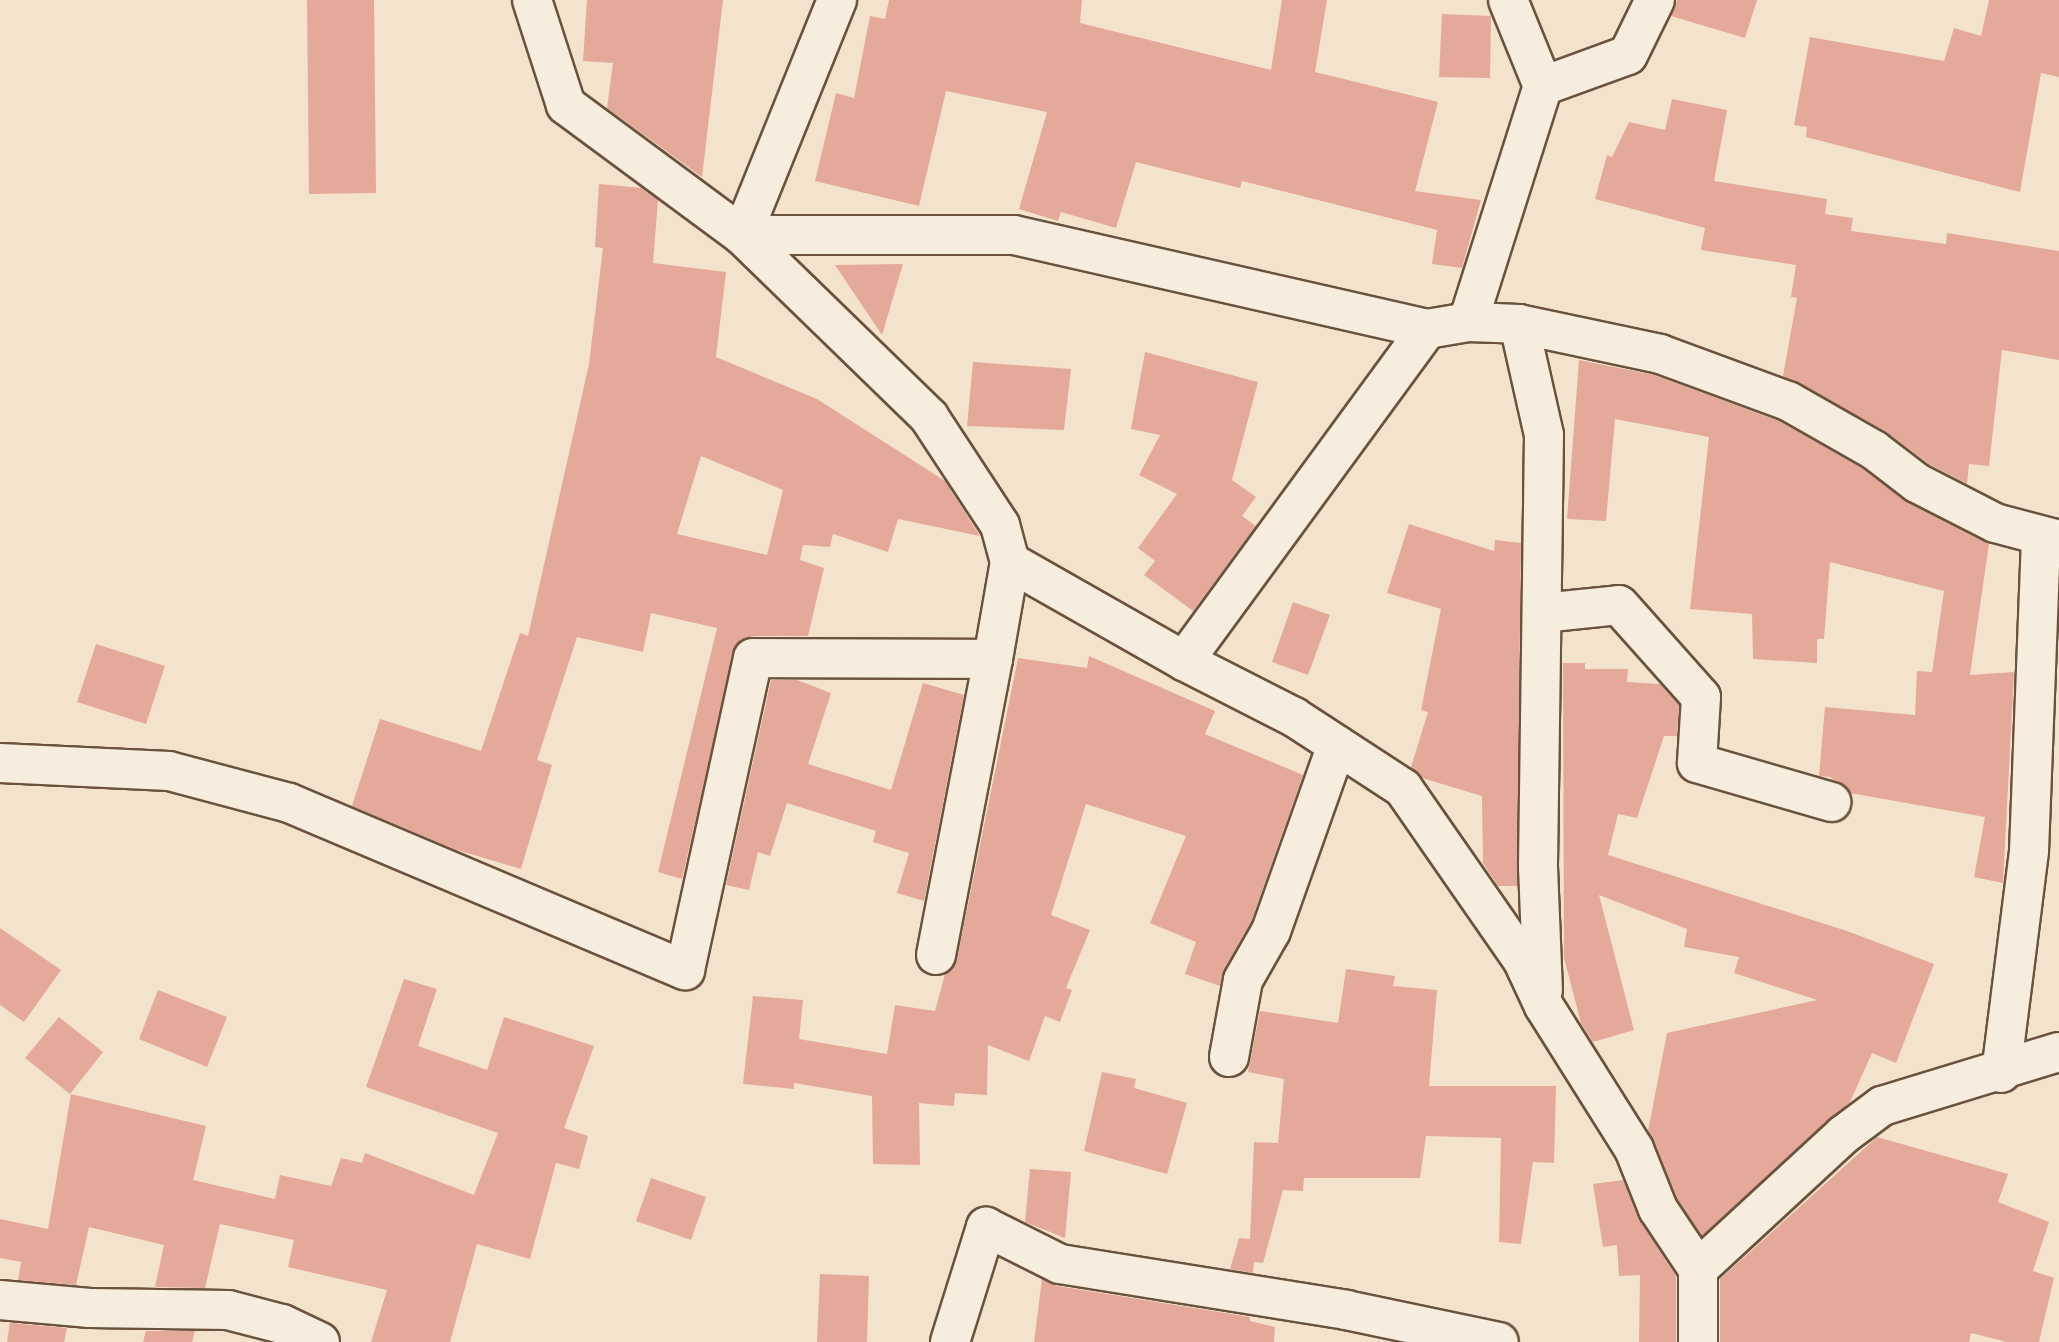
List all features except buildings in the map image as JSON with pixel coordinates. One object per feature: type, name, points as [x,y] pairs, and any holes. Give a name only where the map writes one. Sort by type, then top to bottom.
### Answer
[{"type":"street","points":[[532,0],[566,105],[742,235],[929,417],[1000,525],[1010,562],[936,955]]},
{"type":"street","points":[[742,235],[837,0]]},
{"type":"street","points":[[1468,322],[1543,86],[1508,0]]},
{"type":"street","points":[[1543,86],[1628,55],[1656,0]]},
{"type":"street","points":[[742,235],[1014,235],[1427,329],[1468,322],[1518,324],[1660,354],[1788,401],[1874,450],[1917,482],[1995,523],[2050,538],[2029,850],[2001,1073]]},
{"type":"street","points":[[1518,324],[1544,435],[1538,867],[1544,1006]]},
{"type":"street","points":[[1184,661],[1427,329]]},
{"type":"street","points":[[1010,562],[1184,661],[1294,717],[1403,788],[1522,959],[1544,1006],[1634,1149],[1658,1209],[1698,1269],[1698,1342]]},
{"type":"street","points":[[1542,613],[1619,605],[1701,697],[1698,763],[1831,802]]},
{"type":"street","points":[[0,763],[169,771],[289,803],[685,970],[753,658],[993,659]]},
{"type":"street","points":[[1230,1057],[1243,980],[1271,931],[1338,745]]},
{"type":"street","points":[[1698,1269],[1843,1135],[1882,1106],[2001,1073],[2059,1052]]},
{"type":"street","points":[[950,1342],[986,1227],[1060,1264],[1346,1310],[1499,1342]]},
{"type":"street","points":[[0,1300],[90,1308],[228,1310],[282,1324],[320,1342]]}]
